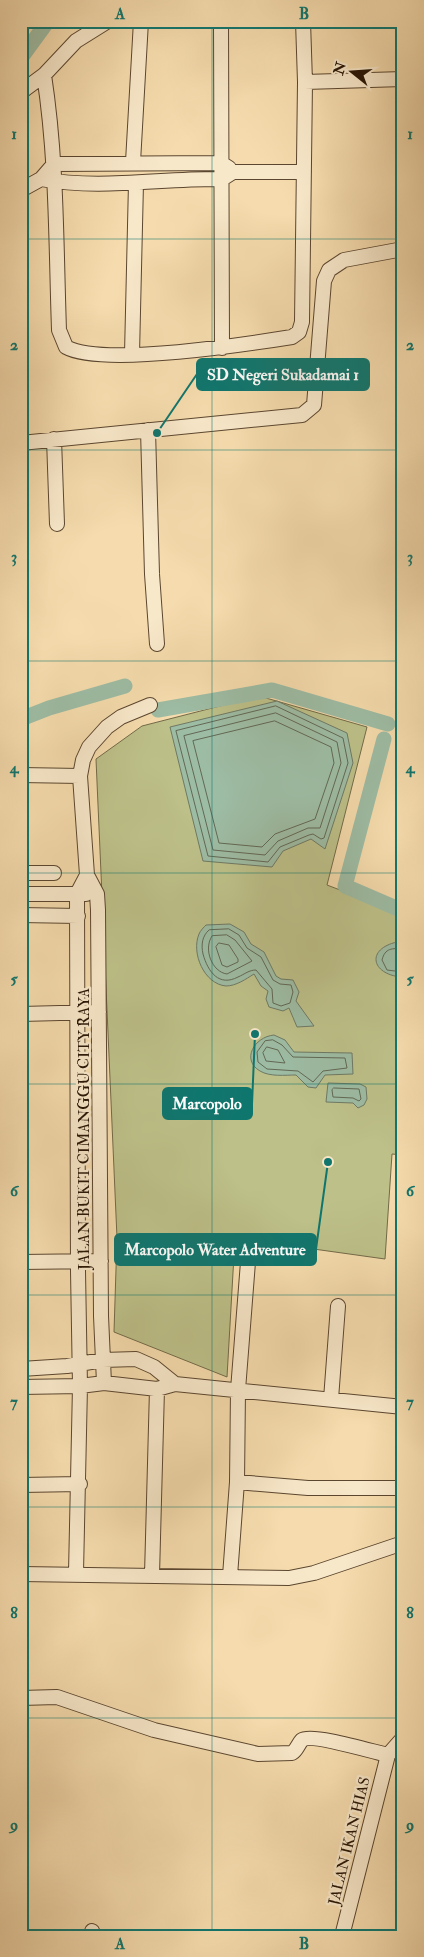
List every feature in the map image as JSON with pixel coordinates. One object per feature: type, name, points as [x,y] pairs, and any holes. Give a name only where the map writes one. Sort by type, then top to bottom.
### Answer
[{"type":"street","points":[[21,92],[44,75],[76,41],[108,21]]},
{"type":"street","points":[[133,162],[141,21]]},
{"type":"street","points":[[221,21],[221,162],[227,176],[222,348]]},
{"type":"street","points":[[44,75],[49,102],[54,164],[48,181],[58,330],[61,340],[66,347],[74,351],[132,354],[222,348],[292,337],[299,332],[302,322],[305,82],[303,21]]},
{"type":"street","points":[[305,82],[403,79]]},
{"type":"street","points":[[54,164],[221,162]]},
{"type":"street","points":[[21,190],[48,181],[136,183],[304,172]]},
{"type":"street","points":[[132,354],[136,183]]},
{"type":"street","points":[[21,443],[302,415],[314,406],[324,282],[329,270],[344,260],[403,249]]},
{"type":"street","points":[[148,430],[152,574],[157,644]]},
{"type":"street","points":[[58,439],[59,523]]},
{"type":"street","points":[[21,894],[97,894],[87,875],[80,776],[83,760],[97,737],[121,717],[150,705]]},
{"type":"street","points":[[21,775],[80,776]]},
{"type":"street","points":[[21,873],[54,873]]},
{"type":"street","points":[[77,894],[87,875]]},
{"type":"street","name":"JALAN BUKIT CIMANGGU CITY RAYA","points":[[76,1573],[80,1484],[77,894]]},
{"type":"street","name":"JALAN BUKIT CIMANGGU CITY RAYA","points":[[97,894],[104,1383]]},
{"type":"street","points":[[21,915],[78,916]]},
{"type":"street","points":[[21,1014],[99,1012]]},
{"type":"street","points":[[21,1262],[101,1261]]},
{"type":"street","points":[[230,1576],[237,1482],[238,1390],[248,1262]]},
{"type":"street","points":[[332,1399],[338,1306]]},
{"type":"street","points":[[21,1369],[103,1360],[136,1359],[154,1367],[175,1384]]},
{"type":"street","points":[[21,1387],[80,1386],[104,1383],[156,1389],[175,1384],[403,1407]]},
{"type":"street","points":[[152,1575],[156,1389]]},
{"type":"street","points":[[237,1482],[308,1488],[403,1488]]},
{"type":"street","points":[[21,1485],[80,1484]]},
{"type":"street","points":[[21,1574],[76,1573],[272,1578],[297,1576],[314,1573],[403,1543]]},
{"type":"street","points":[[21,1698],[57,1697],[154,1730],[258,1754],[292,1753],[301,1741],[307,1739],[323,1740],[388,1755],[403,1738]]},
{"type":"street","name":"JALAN IKAN HIAS","points":[[342,1936],[388,1755]]},
{"type":"shaded area","points":[[259,696],[367,727],[327,885],[403,914],[403,1155],[392,1154],[385,1259],[235,1238],[227,1377],[114,1332],[117,1238],[96,759],[142,726]]},
{"type":"water","points":[[277,701],[347,733],[353,763],[325,849],[311,839],[283,851],[272,867],[203,861],[170,727]]},
{"type":"water","points":[[230,924],[244,932],[251,944],[264,952],[276,976],[281,979],[293,980],[299,992],[296,1001],[314,1026],[297,1027],[289,1008],[283,1011],[269,1007],[266,999],[268,991],[261,986],[254,974],[237,984],[226,986],[211,980],[206,974],[198,958],[197,942],[200,933],[206,925]]},
{"type":"water","points":[[397,942],[403,945],[403,976],[401,977],[383,971],[376,961],[380,950],[387,945]]},
{"type":"water","points":[[274,1035],[285,1040],[294,1052],[352,1053],[353,1074],[325,1075],[316,1088],[308,1087],[296,1075],[264,1073],[254,1066],[251,1061],[252,1050],[261,1040]]},
{"type":"water","points":[[328,1083],[360,1084],[366,1087],[367,1099],[364,1105],[358,1108],[353,1103],[326,1102]]},
{"type":"waterway","points":[[21,58],[48,21]]},
{"type":"waterway","points":[[21,719],[49,708],[125,686]]},
{"type":"waterway","points":[[158,710],[272,690],[388,724]]},
{"type":"waterway","points":[[384,739],[345,886],[403,911]]},
{"type":"place","name":"SD Negeri Sukadamai 1","points":[[157,433]]},
{"type":"place","name":"Marcopolo","points":[[255,1034]]},
{"type":"place","name":"Marcopolo Water Adventure","points":[[328,1162]]}]
